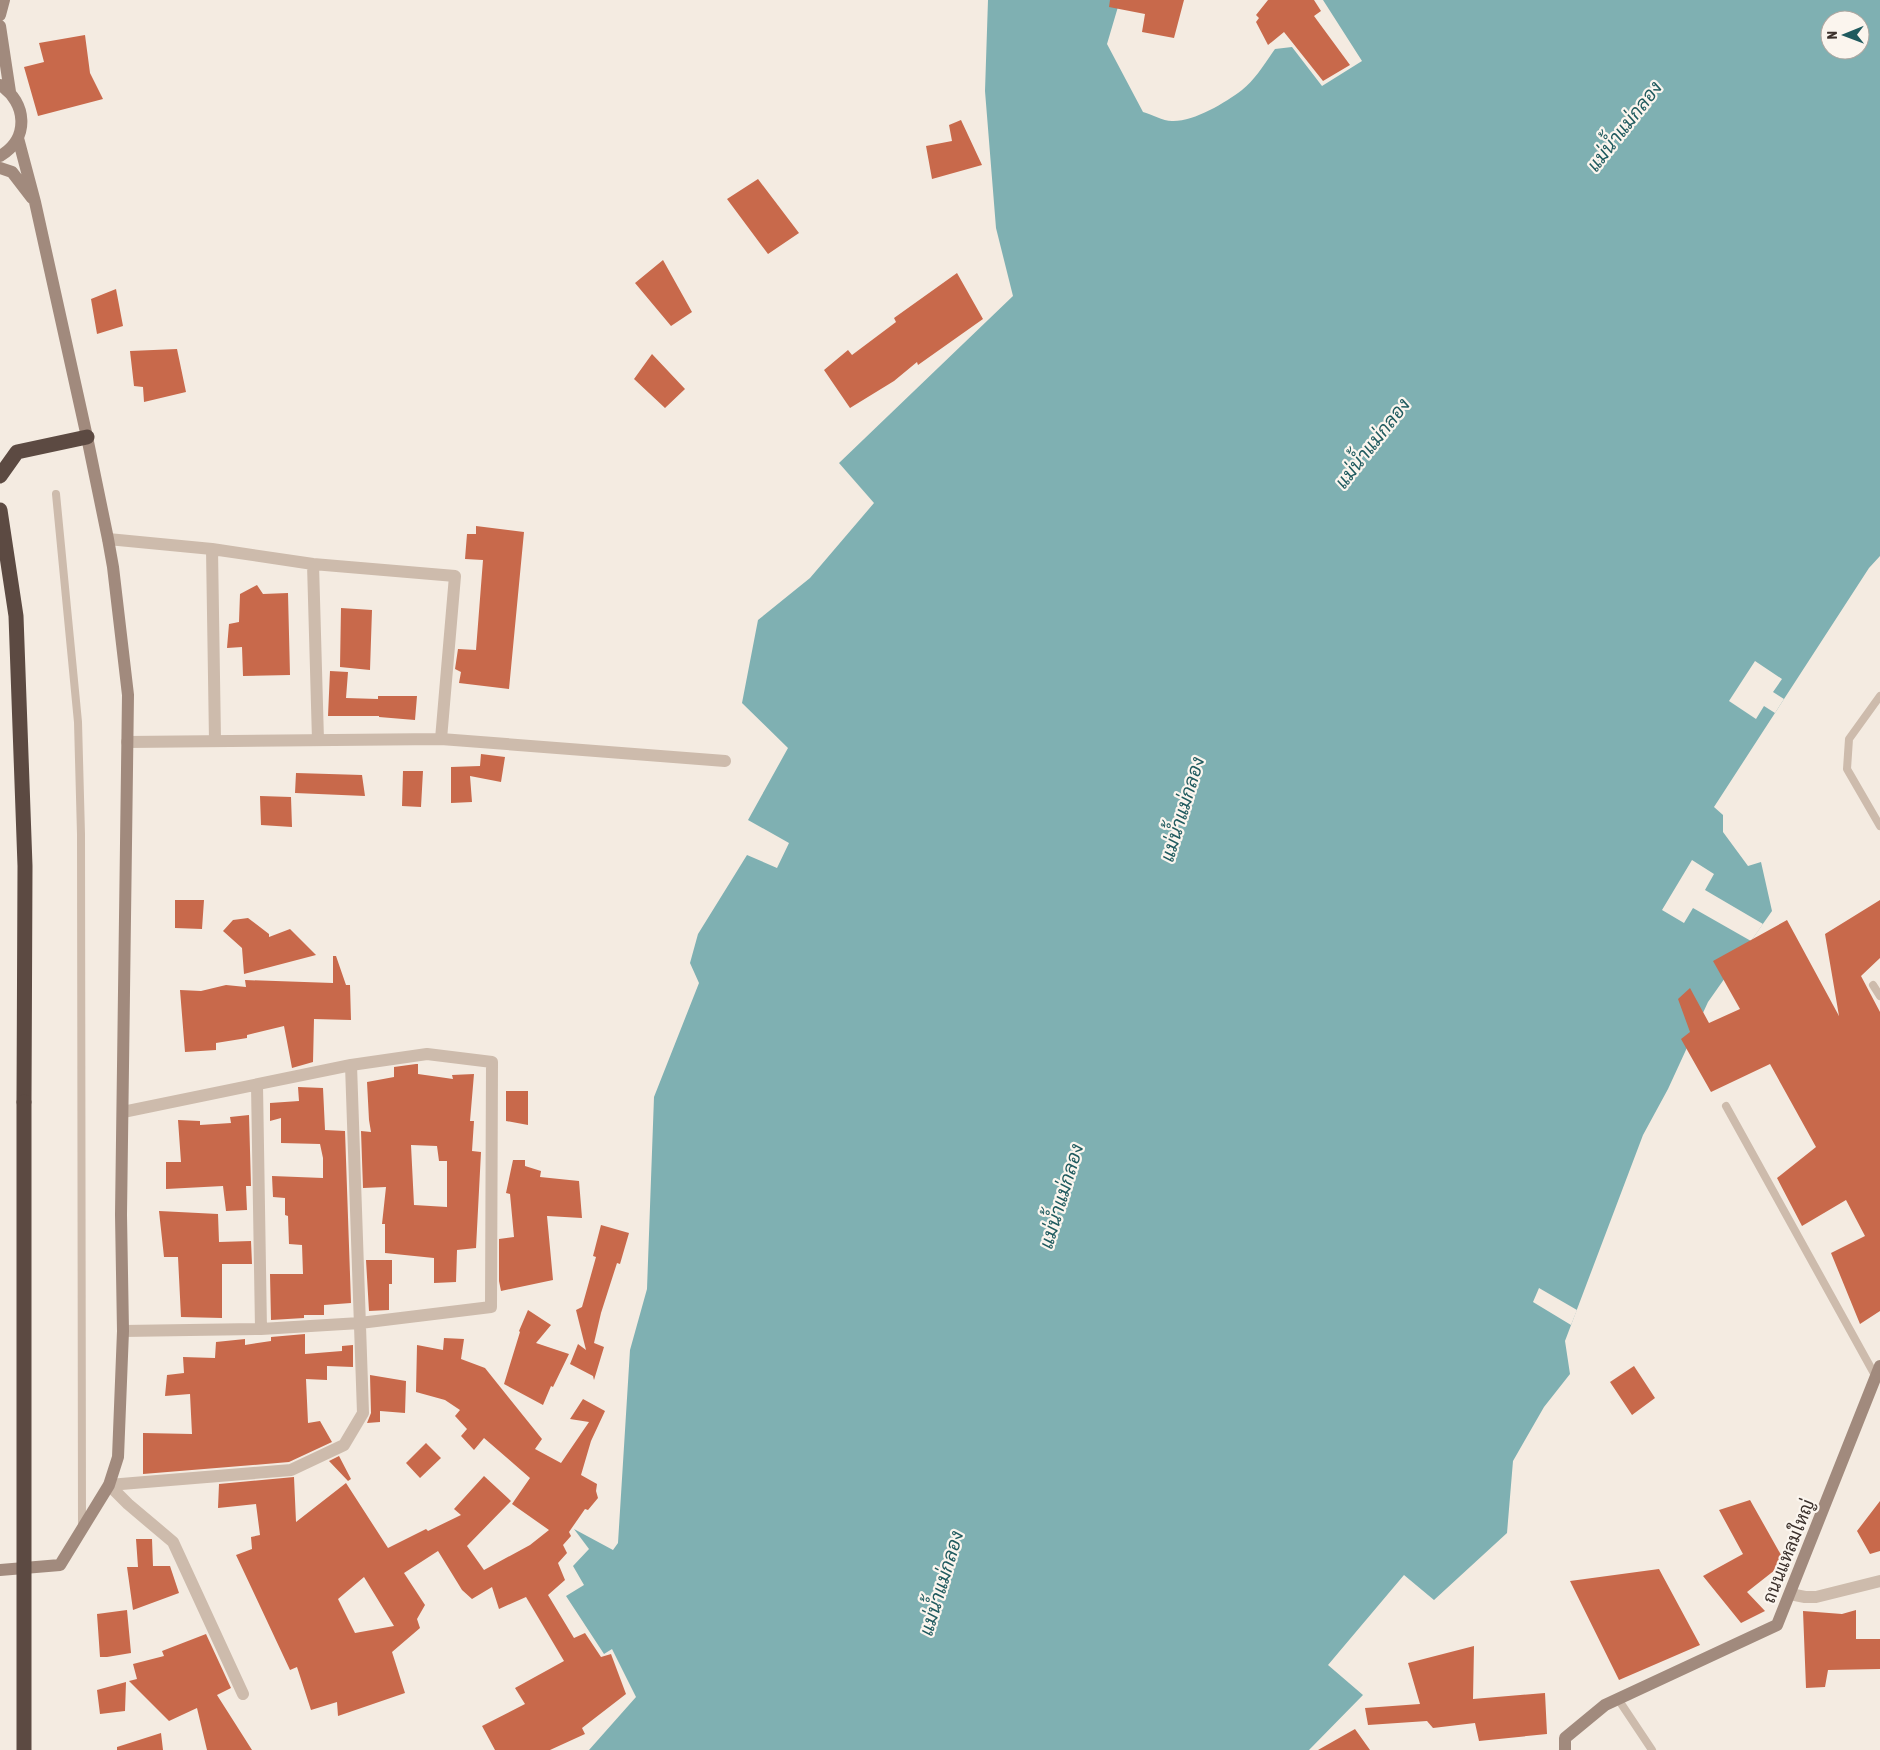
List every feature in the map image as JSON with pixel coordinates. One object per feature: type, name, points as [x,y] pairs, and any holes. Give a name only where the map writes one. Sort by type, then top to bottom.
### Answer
[{"type":"highway","points":[[0,476],[17,452],[87,437]]},
{"type":"highway","points":[[0,510],[16,616],[26,866],[24,1750]]},
{"type":"street","points":[[0,14],[4,0]]},
{"type":"street","points":[[0,26],[5,88],[17,102],[22,126],[12,148],[0,156]]},
{"type":"street","points":[[0,1570],[60,1565],[109,1484],[118,1457],[123,1331],[122,1215],[128,695],[108,539],[35,202],[18,138]]},
{"type":"street","points":[[0,168],[12,172],[35,202]]},
{"type":"street","points":[[108,539],[212,549],[312,564],[454,576],[440,739]]},
{"type":"street","points":[[212,549],[215,741]]},
{"type":"street","points":[[312,564],[318,740]]},
{"type":"street","points":[[127,742],[440,739],[724,761]]},
{"type":"street","points":[[123,1112],[351,1066],[427,1054],[492,1062],[491,1307],[360,1323],[261,1328],[123,1331]]},
{"type":"street","points":[[109,1484],[291,1470],[344,1445],[363,1413],[351,1066]]},
{"type":"street","points":[[257,1085],[261,1328]]},
{"type":"street","name":"ถนนแหลมใหญ่","points":[[1565,1750],[1566,1738],[1605,1706],[1777,1625],[1878,1371]]},
{"type":"street","points":[[109,1484],[128,1504],[173,1542],[243,1694]]},
{"type":"street","points":[[1790,1594],[1805,1598],[1816,1597],[1880,1581]]},
{"type":"lane","points":[[56,494],[79,731],[81,854],[82,1527]]},
{"type":"lane","points":[[1880,696],[1849,739],[1847,769],[1880,826]]},
{"type":"lane","points":[[1873,985],[1880,996]]},
{"type":"lane","points":[[1726,1106],[1878,1371]]},
{"type":"lane","points":[[1618,1699],[1652,1750]]},
{"type":"water","name":"แม่น้ำแม่กลอง","points":[[988,0],[1120,0],[1107,44],[1143,112],[1172,121],[1199,115],[1235,95],[1260,71],[1275,49],[1292,47],[1322,86],[1362,61],[1323,0],[1880,0],[1880,556],[1869,568],[1714,807],[1723,815],[1723,832],[1748,866],[1761,862],[1772,911],[1708,1002],[1668,1089],[1643,1135],[1565,1341],[1570,1374],[1544,1407],[1513,1461],[1507,1533],[1434,1600],[1404,1575],[1328,1665],[1363,1695],[1309,1750],[589,1750],[636,1697],[612,1649],[604,1654],[566,1596],[584,1585],[573,1566],[589,1549],[574,1529],[613,1550],[618,1543],[630,1350],[647,1289],[654,1097],[699,983],[690,963],[698,934],[747,855],[777,868],[789,843],[748,820],[788,748],[742,703],[758,620],[810,578],[874,503],[839,463],[1013,296],[996,228],[985,91]]},
{"type":"pier","points":[[1755,661],[1782,679],[1773,692],[1784,699],[1775,713],[1764,706],[1756,719],[1729,701]]},
{"type":"pier","points":[[1692,860],[1714,874],[1705,890],[1763,924],[1751,941],[1693,908],[1684,923],[1662,910]]},
{"type":"pier","points":[[1539,1288],[1577,1310],[1571,1325],[1533,1302]]},
{"type":"building","points":[[1110,0],[1184,0],[1174,38],[1142,32],[1145,14],[1109,7]]},
{"type":"building","points":[[1268,0],[1314,0],[1321,11],[1314,16],[1350,65],[1323,81],[1284,32],[1268,45],[1256,22],[1259,18],[1256,15]]},
{"type":"building","points":[[85,35],[90,73],[103,99],[38,116],[24,67],[44,62],[39,43]]},
{"type":"building","points":[[961,120],[982,165],[932,179],[926,146],[952,141],[949,125]]},
{"type":"building","points":[[758,179],[799,233],[768,254],[727,199]]},
{"type":"building","points":[[663,260],[692,312],[671,326],[635,283]]},
{"type":"building","points":[[957,273],[983,319],[918,365],[917,362],[894,381],[850,408],[824,370],[848,350],[852,355],[896,322],[894,318]]},
{"type":"building","points":[[116,289],[123,326],[97,334],[91,299]]},
{"type":"building","points":[[177,349],[186,392],[144,402],[143,387],[134,386],[130,351]]},
{"type":"building","points":[[652,354],[685,389],[665,408],[634,379]]},
{"type":"building","points":[[476,526],[524,532],[509,689],[459,683],[461,672],[455,669],[458,649],[476,650],[483,560],[465,559],[467,534],[476,534]]},
{"type":"building","points":[[257,585],[263,594],[288,593],[290,675],[243,676],[242,647],[227,648],[229,624],[239,622],[240,594]]},
{"type":"building","points":[[341,608],[372,610],[370,670],[340,667]]},
{"type":"building","points":[[330,671],[348,672],[346,698],[378,699],[378,696],[417,696],[415,720],[379,716],[328,716]]},
{"type":"building","points":[[481,754],[505,757],[501,782],[470,776],[472,802],[451,803],[451,767],[480,766]]},
{"type":"building","points":[[403,771],[423,771],[421,807],[402,806]]},
{"type":"building","points":[[296,773],[362,775],[365,796],[295,793]]},
{"type":"building","points":[[260,796],[291,797],[292,827],[261,825]]},
{"type":"building","points":[[175,900],[204,900],[202,929],[175,928]]},
{"type":"building","points":[[1880,900],[1880,958],[1861,976],[1880,1012],[1880,1311],[1860,1324],[1831,1253],[1865,1236],[1846,1200],[1802,1226],[1777,1178],[1816,1147],[1770,1064],[1711,1092],[1681,1039],[1690,1032],[1678,999],[1690,988],[1709,1023],[1740,1009],[1713,961],[1787,920],[1839,1016],[1825,934]]},
{"type":"building","points":[[248,918],[269,934],[269,937],[290,929],[316,955],[244,974],[242,948],[223,931],[233,920]]},
{"type":"building","points":[[333,956],[336,956],[346,985],[350,985],[351,1020],[314,1019],[313,1062],[292,1068],[284,1026],[247,1035],[247,1038],[216,1043],[216,1050],[185,1052],[180,990],[201,991],[226,985],[246,987],[245,980],[333,983]]},
{"type":"building","points":[[418,1064],[418,1074],[453,1079],[452,1075],[474,1074],[470,1121],[474,1121],[472,1151],[481,1152],[476,1248],[457,1250],[456,1282],[434,1283],[434,1258],[385,1253],[385,1224],[382,1224],[386,1187],[363,1188],[361,1131],[371,1132],[367,1082],[394,1077],[394,1067]],"holes":[[[411,1145],[437,1146],[439,1161],[447,1161],[447,1207],[414,1205]]]},
{"type":"building","points":[[298,1087],[323,1088],[325,1130],[345,1131],[351,1303],[324,1305],[324,1315],[304,1315],[304,1318],[271,1320],[270,1274],[303,1274],[302,1245],[289,1244],[285,1198],[273,1197],[272,1176],[323,1178],[323,1158],[320,1144],[281,1143],[281,1118],[270,1121],[270,1103],[299,1101]]},
{"type":"building","points":[[506,1091],[528,1091],[528,1125],[506,1121]]},
{"type":"building","points":[[249,1115],[251,1186],[246,1186],[247,1210],[226,1211],[223,1186],[166,1189],[166,1162],[181,1162],[178,1120],[200,1121],[200,1125],[231,1123],[230,1117]]},
{"type":"building","points":[[513,1160],[525,1160],[525,1166],[541,1171],[540,1177],[579,1181],[582,1218],[547,1216],[553,1280],[501,1291],[499,1281],[499,1239],[514,1237],[510,1194],[506,1193]]},
{"type":"building","points":[[159,1211],[218,1214],[219,1242],[251,1241],[252,1264],[222,1264],[222,1318],[181,1317],[178,1257],[164,1257]]},
{"type":"building","points":[[601,1225],[629,1233],[620,1264],[617,1263],[601,1313],[594,1343],[604,1347],[594,1380],[593,1376],[570,1364],[578,1344],[586,1350],[576,1310],[582,1307],[596,1257],[593,1256]]},
{"type":"building","points":[[366,1260],[392,1260],[392,1284],[389,1284],[389,1310],[369,1311]]},
{"type":"building","points":[[528,1310],[551,1325],[536,1343],[569,1354],[553,1387],[551,1386],[543,1405],[504,1384],[519,1331]]},
{"type":"building","points":[[305,1334],[305,1354],[342,1351],[342,1346],[353,1345],[353,1367],[327,1366],[327,1380],[306,1379],[308,1423],[320,1421],[332,1442],[289,1462],[143,1474],[143,1433],[192,1434],[190,1394],[165,1396],[167,1375],[184,1373],[183,1357],[215,1358],[216,1342],[245,1339],[245,1345],[271,1341],[271,1337]]},
{"type":"building","points":[[444,1338],[464,1339],[461,1359],[485,1368],[542,1439],[535,1449],[561,1463],[589,1422],[570,1419],[583,1399],[605,1411],[591,1441],[581,1475],[597,1484],[598,1498],[588,1510],[585,1509],[569,1532],[571,1536],[563,1545],[567,1553],[558,1563],[565,1580],[548,1595],[574,1638],[585,1633],[601,1657],[611,1654],[626,1694],[582,1728],[585,1734],[550,1750],[495,1750],[482,1726],[525,1704],[515,1688],[564,1661],[526,1597],[499,1609],[492,1587],[472,1599],[462,1590],[438,1551],[404,1573],[425,1605],[417,1619],[420,1628],[392,1652],[405,1693],[338,1716],[337,1702],[311,1710],[297,1667],[290,1670],[236,1555],[252,1549],[251,1537],[260,1535],[256,1504],[218,1508],[219,1484],[294,1477],[296,1522],[346,1483],[388,1548],[426,1529],[428,1531],[461,1515],[454,1509],[484,1476],[511,1501],[467,1546],[484,1570],[530,1545],[549,1530],[512,1504],[530,1478],[484,1438],[474,1450],[461,1436],[467,1429],[455,1416],[460,1410],[445,1400],[416,1392],[417,1345],[443,1350]],"holes":[[[364,1577],[394,1626],[355,1633],[338,1599]]]},
{"type":"building","points":[[1634,1366],[1655,1398],[1632,1415],[1610,1382]]},
{"type":"building","points":[[370,1375],[406,1381],[405,1413],[380,1411],[380,1422],[367,1423],[371,1413]]},
{"type":"building","points":[[426,1443],[441,1458],[420,1478],[406,1463]]},
{"type":"building","points":[[339,1456],[351,1479],[348,1481],[329,1461]]},
{"type":"building","points":[[1750,1500],[1785,1562],[1747,1592],[1765,1611],[1741,1623],[1703,1576],[1743,1554],[1719,1510]]},
{"type":"building","points":[[1880,1501],[1880,1551],[1870,1554],[1857,1531]]},
{"type":"building","points":[[136,1539],[152,1539],[153,1566],[170,1566],[179,1593],[133,1610],[127,1567],[138,1567]]},
{"type":"building","points":[[1659,1569],[1700,1645],[1619,1680],[1570,1581]]},
{"type":"building","points":[[127,1610],[131,1653],[100,1657],[97,1614]]},
{"type":"building","points":[[1856,1610],[1856,1639],[1880,1639],[1880,1669],[1828,1670],[1825,1687],[1806,1688],[1803,1611],[1842,1614]]},
{"type":"building","points":[[206,1634],[231,1688],[217,1695],[252,1750],[207,1750],[197,1708],[169,1721],[129,1681],[137,1679],[133,1664],[164,1656],[162,1651]]},
{"type":"building","points":[[1474,1646],[1473,1699],[1545,1693],[1547,1734],[1479,1741],[1475,1723],[1433,1728],[1427,1721],[1368,1725],[1365,1708],[1420,1704],[1408,1663]]},
{"type":"building","points":[[126,1682],[125,1711],[100,1714],[97,1690]]},
{"type":"building","points":[[1355,1729],[1370,1750],[1318,1750]]},
{"type":"building","points":[[161,1733],[163,1750],[117,1750],[117,1747]]}]
